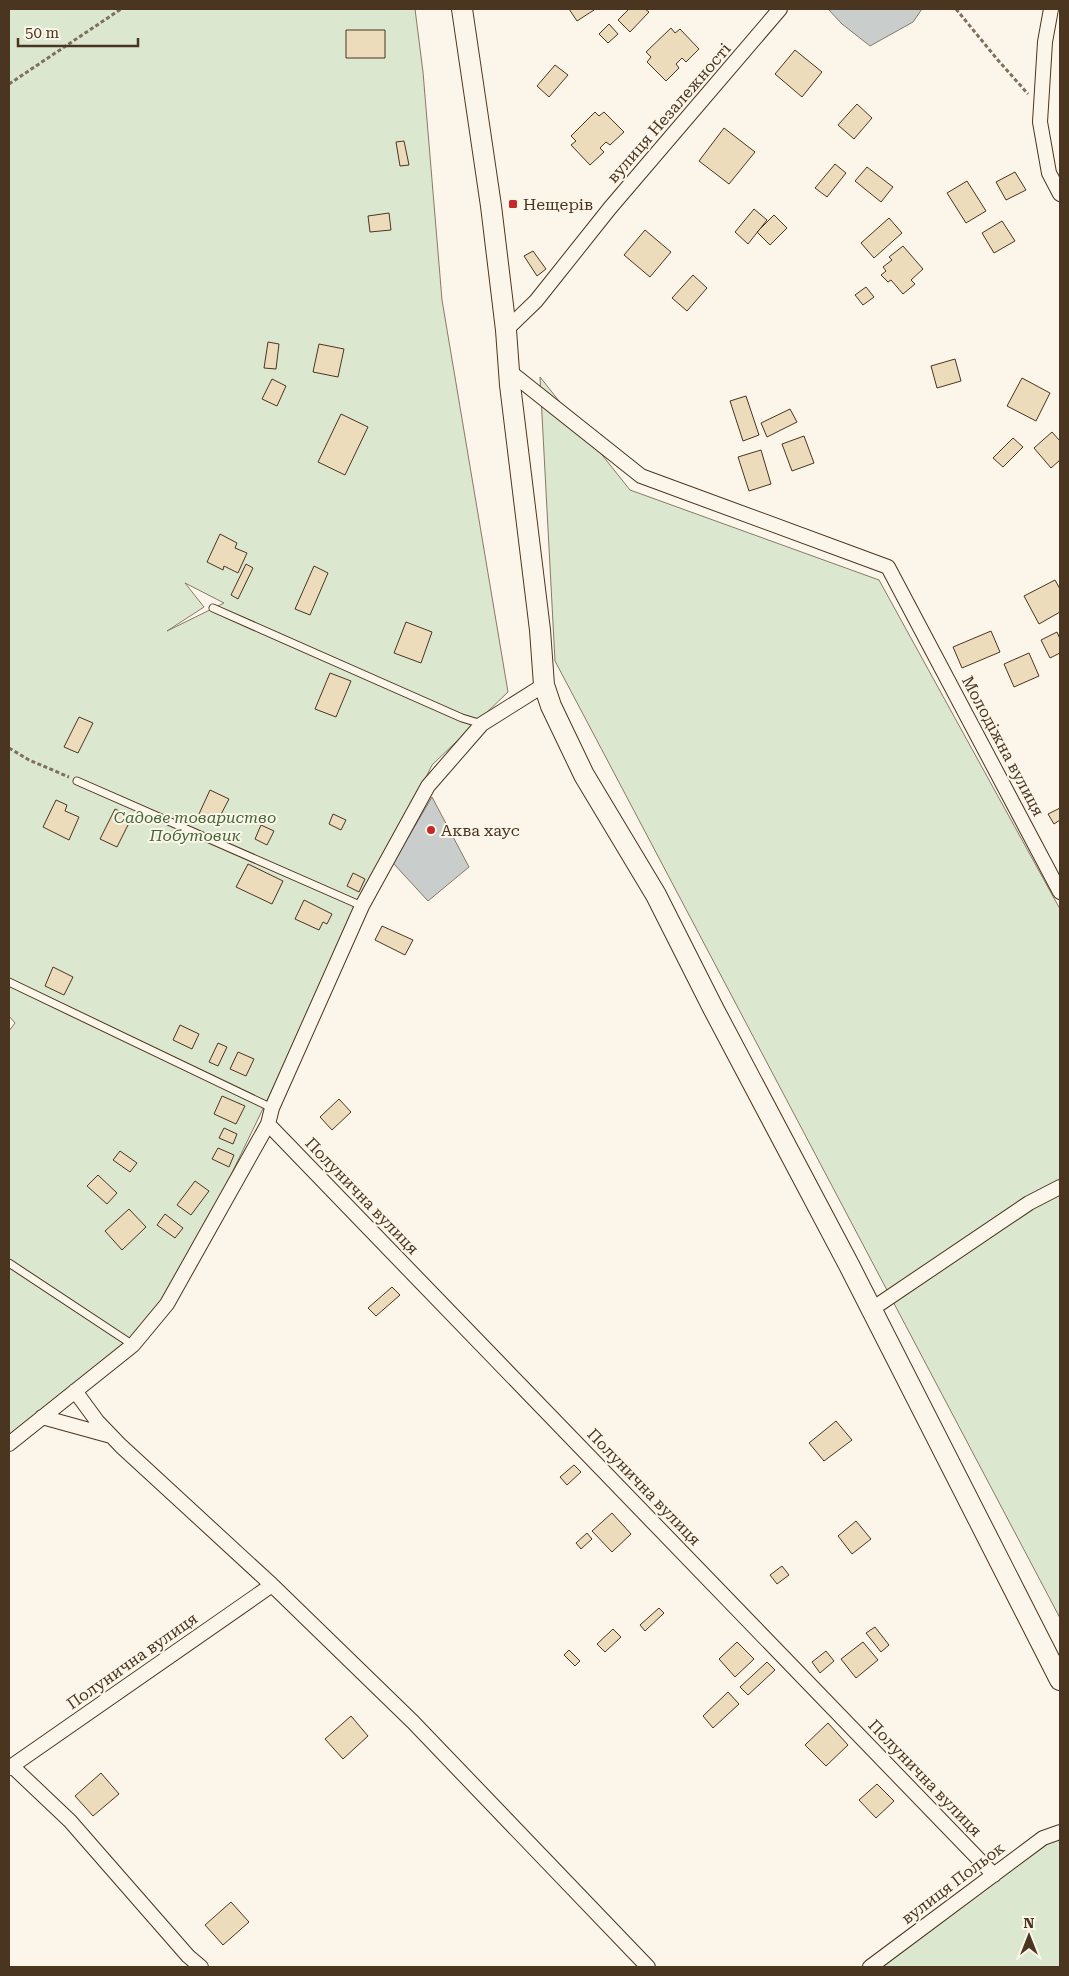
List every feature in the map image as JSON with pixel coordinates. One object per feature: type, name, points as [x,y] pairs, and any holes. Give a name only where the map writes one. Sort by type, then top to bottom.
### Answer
[{"type":"main road","points":[[462,9],[491,206],[540,630],[544,685],[551,706],[584,775],[656,894],[708,999],[872,1310],[1060,1680]]},
{"type":"street","name":"вулиця Незалежності","points":[[506,330],[536,300],[610,208],[780,9]]},
{"type":"street","points":[[1051,9],[1045,42],[1040,122],[1048,173],[1060,194]]},
{"type":"street","name":"Молодіжна вулиця","points":[[509,370],[641,476],[888,567],[1060,892]]},
{"type":"street","points":[[9,1444],[133,1345],[167,1304],[268,1124],[272,1108],[362,906],[428,786],[482,724],[544,685]]},
{"type":"street","name":"Полунична вулиця","points":[[268,1124],[994,1875]]},
{"type":"street","points":[[872,1310],[1029,1203],[1060,1187]]},
{"type":"street","points":[[76,1391],[97,1421],[272,1585],[413,1722],[648,1967]]},
{"type":"street","points":[[42,1418],[112,1436]]},
{"type":"street","name":"Полунична вулиця","points":[[201,1967],[188,1956],[70,1821],[10,1767],[272,1585]]},
{"type":"street","name":"вулиця Польок","points":[[870,1967],[1043,1838],[1060,1832]]},
{"type":"lane","points":[[213,608],[462,718],[482,724]]},
{"type":"lane","points":[[77,781],[362,906]]},
{"type":"lane","points":[[9,982],[272,1108]]},
{"type":"lane","points":[[9,1263],[133,1345]]},
{"type":"path","points":[[9,84],[121,9]]},
{"type":"path","points":[[956,9],[996,59],[1040,108]]},
{"type":"path","points":[[9,748],[29,760],[77,781]]},
{"type":"green space","name":"Садове товариство Побутовик","points":[[9,9],[415,9],[423,72],[442,300],[508,692],[432,765],[197,1245],[146,1324],[9,1440],[9,1031],[15,1023],[9,1016]],"holes":[[[185,583],[224,603],[167,631],[204,607]]]},
{"type":"green space","points":[[540,377],[630,490],[879,580],[1060,909],[1060,1618],[555,661]]},
{"type":"green space","points":[[1060,1832],[1060,1967],[870,1967]]},
{"type":"shaded area","points":[[828,9],[922,9],[913,22],[870,46],[842,24]]},
{"type":"shaded area","name":"Аква хаус","points":[[432,797],[469,867],[428,901],[393,863]]},
{"type":"building","points":[[569,9],[593,9],[594,10],[577,21]]},
{"type":"building","points":[[629,9],[645,9],[649,12],[630,32],[618,20]]},
{"type":"building","points":[[609,24],[618,34],[608,43],[599,34]]},
{"type":"building","points":[[671,28],[675,33],[680,29],[699,49],[686,62],[682,58],[676,64],[679,68],[666,81],[647,62],[651,57],[646,52]]},
{"type":"building","points":[[346,30],[385,30],[385,58],[346,58]]},
{"type":"building","points":[[795,50],[822,72],[802,97],[775,74]]},
{"type":"building","points":[[555,65],[568,75],[549,97],[537,86]]},
{"type":"building","points":[[857,104],[872,118],[854,139],[838,125]]},
{"type":"building","points":[[595,112],[599,116],[604,112],[624,132],[610,145],[606,142],[600,148],[604,152],[590,165],[571,145],[576,141],[571,136]]},
{"type":"building","points":[[724,128],[755,152],[729,184],[699,161]]},
{"type":"building","points":[[404,141],[409,165],[400,166],[396,142]]},
{"type":"building","points":[[835,164],[846,173],[827,197],[815,188]]},
{"type":"building","points":[[867,167],[893,187],[881,202],[855,181]]},
{"type":"building","points":[[1015,172],[1026,190],[1006,200],[996,182]]},
{"type":"building","points":[[967,181],[986,211],[966,223],[947,193]]},
{"type":"building","points":[[754,209],[767,220],[748,244],[735,232]]},
{"type":"building","points":[[389,213],[391,230],[370,232],[368,216]]},
{"type":"building","points":[[774,215],[787,228],[770,245],[757,232]]},
{"type":"building","points":[[889,218],[902,233],[874,258],[861,243]]},
{"type":"building","points":[[1002,221],[1015,241],[994,253],[982,233]]},
{"type":"building","points":[[645,230],[671,252],[650,277],[624,255]]},
{"type":"building","points":[[903,246],[923,269],[911,280],[915,284],[903,294],[891,280],[888,282],[881,275],[886,271],[883,267],[892,260],[889,257]]},
{"type":"building","points":[[533,251],[546,269],[537,276],[524,256]]},
{"type":"building","points":[[693,275],[707,288],[687,311],[672,298]]},
{"type":"building","points":[[866,287],[874,297],[863,305],[855,295]]},
{"type":"building","points":[[268,342],[279,344],[276,369],[264,368]]},
{"type":"building","points":[[319,344],[344,349],[338,377],[313,372]]},
{"type":"building","points":[[955,359],[961,381],[937,388],[931,366]]},
{"type":"building","points":[[1022,378],[1050,393],[1036,421],[1007,406]]},
{"type":"building","points":[[272,379],[286,386],[277,406],[262,399]]},
{"type":"building","points":[[746,396],[759,435],[743,441],[730,401]]},
{"type":"building","points":[[790,409],[797,422],[767,437],[761,423]]},
{"type":"building","points":[[341,414],[368,427],[345,475],[318,462]]},
{"type":"building","points":[[1052,432],[1060,441],[1060,460],[1051,468],[1034,448]]},
{"type":"building","points":[[804,436],[814,463],[792,471],[782,444]]},
{"type":"building","points":[[1013,438],[1023,447],[1003,467],[993,458]]},
{"type":"building","points":[[761,450],[771,484],[749,491],[738,457]]},
{"type":"building","points":[[220,534],[237,543],[235,548],[247,553],[238,573],[224,566],[223,570],[207,562]]},
{"type":"building","points":[[246,564],[253,568],[238,599],[231,595]]},
{"type":"building","points":[[314,566],[328,573],[310,615],[295,609]]},
{"type":"building","points":[[1055,580],[1060,589],[1060,612],[1039,624],[1024,596]]},
{"type":"building","points":[[406,622],[432,632],[421,663],[394,653]]},
{"type":"building","points":[[991,631],[1000,652],[962,668],[953,647]]},
{"type":"building","points":[[1057,632],[1060,639],[1060,653],[1050,658],[1041,640]]},
{"type":"building","points":[[1029,653],[1039,676],[1014,687],[1004,664]]},
{"type":"building","points":[[330,673],[351,681],[336,717],[315,709]]},
{"type":"building","points":[[79,717],[93,723],[78,753],[64,747]]},
{"type":"building","points":[[210,790],[229,799],[217,822],[199,814]]},
{"type":"building","points":[[56,800],[67,805],[65,811],[79,817],[69,840],[43,827]]},
{"type":"building","points":[[1060,808],[1060,820],[1054,824],[1048,814]]},
{"type":"building","points":[[115,809],[132,817],[117,847],[100,839]]},
{"type":"building","points":[[333,814],[346,820],[341,830],[329,824]]},
{"type":"building","points":[[261,825],[274,831],[267,845],[255,839]]},
{"type":"building","points":[[248,864],[283,881],[272,904],[236,887]]},
{"type":"building","points":[[353,873],[365,879],[359,892],[347,886]]},
{"type":"building","points":[[304,900],[332,914],[327,924],[323,922],[319,930],[295,919]]},
{"type":"building","points":[[382,926],[413,940],[405,955],[375,940]]},
{"type":"building","points":[[53,967],[73,977],[64,995],[45,986]]},
{"type":"building","points":[[180,1025],[199,1034],[192,1049],[173,1040]]},
{"type":"building","points":[[218,1043],[227,1047],[218,1066],[209,1062]]},
{"type":"building","points":[[238,1052],[254,1059],[246,1076],[230,1069]]},
{"type":"building","points":[[222,1096],[245,1106],[236,1124],[214,1114]]},
{"type":"building","points":[[339,1099],[351,1112],[332,1130],[320,1117]]},
{"type":"building","points":[[224,1128],[237,1134],[233,1144],[219,1138]]},
{"type":"building","points":[[218,1148],[234,1155],[229,1167],[212,1159]]},
{"type":"building","points":[[120,1151],[137,1163],[130,1172],[113,1160]]},
{"type":"building","points":[[98,1175],[117,1193],[107,1204],[87,1186]]},
{"type":"building","points":[[195,1181],[209,1191],[191,1215],[177,1205]]},
{"type":"building","points":[[129,1209],[146,1227],[122,1250],[105,1231]]},
{"type":"building","points":[[165,1214],[183,1228],[175,1238],[157,1225]]},
{"type":"building","points":[[392,1287],[400,1295],[376,1316],[368,1308]]},
{"type":"building","points":[[836,1421],[852,1440],[824,1461],[809,1443]]},
{"type":"building","points":[[574,1465],[581,1472],[567,1485],[560,1477]]},
{"type":"building","points":[[612,1513],[631,1534],[612,1552],[592,1531]]},
{"type":"building","points":[[856,1521],[871,1539],[852,1554],[838,1536]]},
{"type":"building","points":[[587,1533],[592,1539],[581,1549],[576,1543]]},
{"type":"building","points":[[782,1566],[789,1575],[777,1584],[770,1575]]},
{"type":"building","points":[[659,1608],[664,1613],[645,1631],[640,1625]]},
{"type":"building","points":[[875,1627],[889,1645],[881,1652],[866,1633]]},
{"type":"building","points":[[613,1629],[621,1637],[605,1652],[597,1644]]},
{"type":"building","points":[[737,1642],[754,1659],[735,1677],[719,1659]]},
{"type":"building","points":[[863,1642],[878,1660],[856,1678],[841,1659]]},
{"type":"building","points":[[569,1650],[580,1661],[575,1666],[564,1655]]},
{"type":"building","points":[[826,1651],[834,1661],[820,1673],[812,1662]]},
{"type":"building","points":[[767,1662],[775,1670],[748,1695],[740,1687]]},
{"type":"building","points":[[728,1692],[739,1704],[713,1728],[703,1716]]},
{"type":"building","points":[[351,1716],[368,1736],[343,1759],[325,1739]]},
{"type":"building","points":[[828,1723],[848,1745],[826,1766],[805,1745]]},
{"type":"building","points":[[101,1773],[119,1794],[93,1816],[75,1796]]},
{"type":"building","points":[[877,1784],[894,1801],[876,1818],[859,1800]]},
{"type":"building","points":[[231,1902],[249,1922],[223,1945],[205,1925]]},
{"type":"place","name":"Нещерів","points":[[513,204]]},
{"type":"place","name":"Аква хаус","points":[[431,830]]}]
